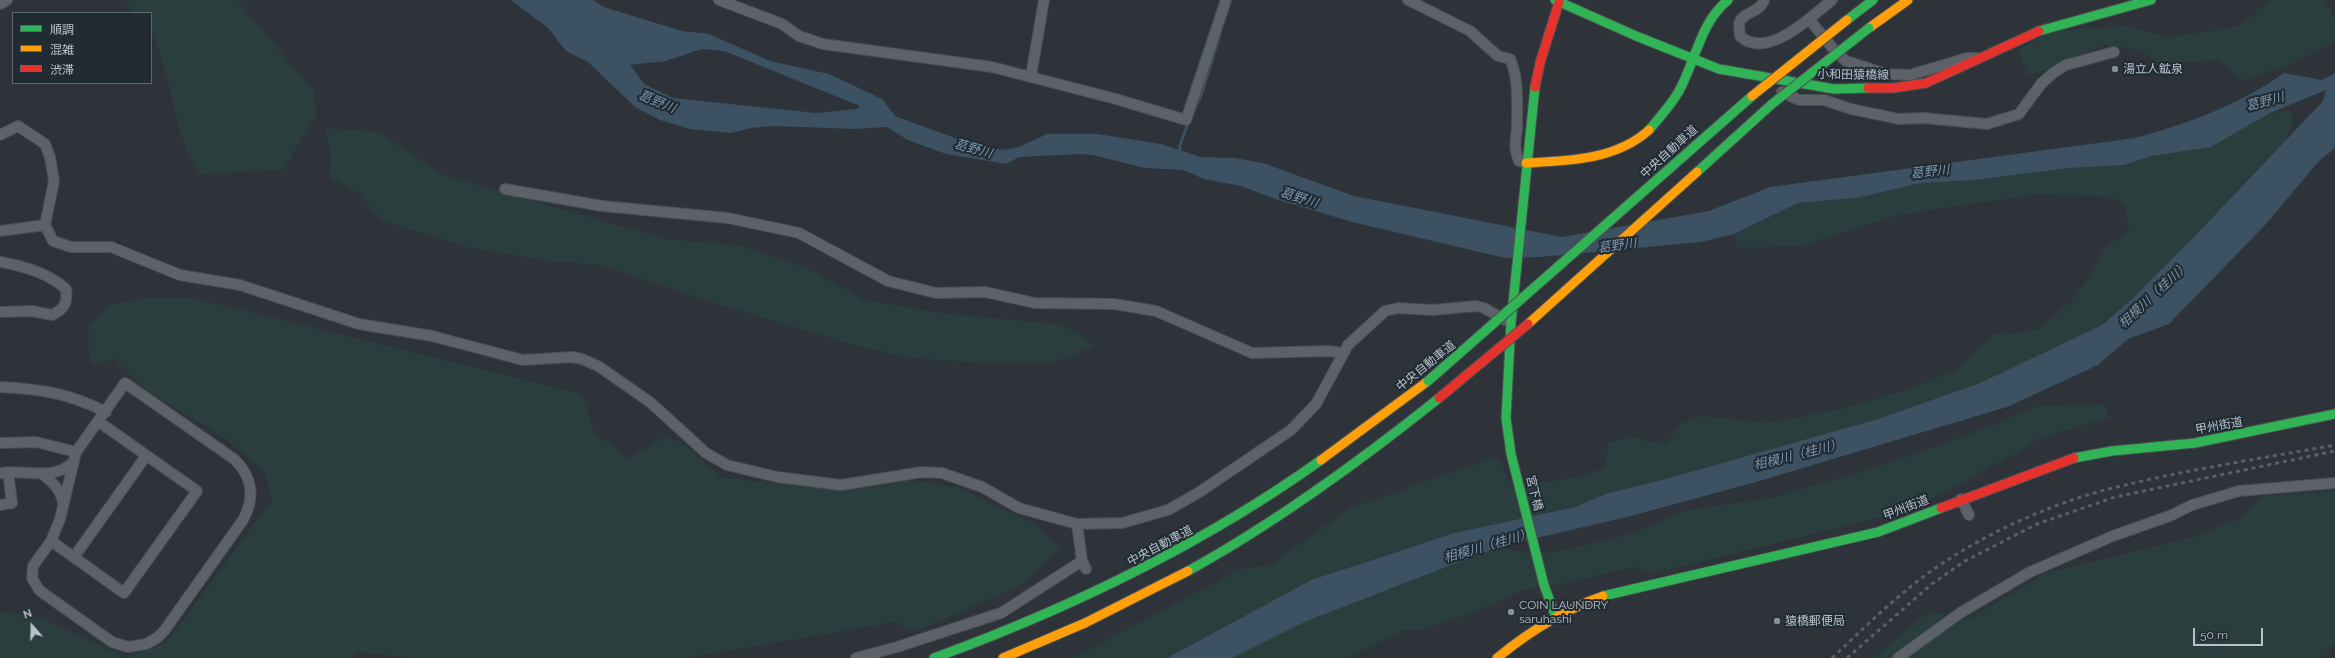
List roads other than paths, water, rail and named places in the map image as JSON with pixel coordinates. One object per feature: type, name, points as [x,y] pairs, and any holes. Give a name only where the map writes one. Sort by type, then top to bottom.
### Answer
[{"type":"main road","points":[[1526,163],[1588,159],[1614,151],[1635,141],[1652,127],[1667,111],[1685,80],[1704,26],[1714,11],[1728,0]]},
{"type":"main road","name":"中央自動車道","points":[[934,658],[1064,607],[1160,561],[1209,534],[1310,469],[1428,381],[1534,291],[1761,87],[1873,0]]},
{"type":"main road","points":[[1003,658],[1073,629],[1119,607],[1220,552],[1319,490],[1439,398],[1549,306],[1772,104],[1869,28],[1908,0]]},
{"type":"main road","name":"小和田猿橋線","points":[[1557,1],[1693,60],[1719,69],[1751,76],[1834,89],[1909,87],[1926,83],[1983,58],[2034,32],[2151,0]]},
{"type":"main road","name":"宮下橋","points":[[1555,615],[1544,585],[1511,454],[1506,397],[1511,324],[1534,94],[1540,63],[1557,1]]},
{"type":"main road","name":"甲州街道","points":[[1497,658],[1555,615],[1616,592],[1878,532],[2071,458],[2112,451],[2202,441],[2335,414]]},
{"type":"street","points":[[0,4],[7,0]]},
{"type":"street","points":[[719,0],[782,24],[799,36],[823,44],[992,67],[1143,106],[1186,120],[1226,0]]},
{"type":"street","points":[[1031,76],[1044,0]]},
{"type":"street","points":[[1408,0],[1470,31],[1498,56],[1510,59],[1515,68],[1517,127],[1514,152],[1519,161],[1526,163]]},
{"type":"street","points":[[1764,0],[1761,7],[1744,16],[1739,23],[1740,36],[1749,42],[1761,43],[1789,34],[1832,0]]},
{"type":"street","points":[[1809,19],[1835,51],[1846,61],[1886,74],[1910,75],[1967,58],[1983,58]]},
{"type":"street","points":[[1751,76],[1799,100],[1824,100],[1851,109],[1899,119],[1924,118],[1987,124],[2019,114],[2041,84],[2053,73],[2066,65],[2114,52]]},
{"type":"street","points":[[0,135],[18,126],[44,144],[50,157],[54,182],[45,225],[53,241],[71,246],[111,247],[180,275],[240,286],[359,324],[432,336],[523,360],[572,357],[582,359],[598,366],[645,398],[706,453],[727,465],[777,477],[841,484],[922,472],[942,473],[982,488],[1019,508],[1077,524],[1122,523],[1149,517],[1168,510],[1198,493],[1301,422],[1320,398],[1342,353],[1380,315],[1389,309],[1432,310],[1476,306],[1484,308],[1511,324]]},
{"type":"street","points":[[505,190],[602,206],[728,218],[799,233],[888,281],[936,293],[985,292],[1035,303],[1114,304],[1156,311],[1252,354],[1329,351],[1342,353]]},
{"type":"street","points":[[0,231],[45,225]]},
{"type":"street","points":[[0,262],[15,265],[53,278],[66,289],[67,299],[62,310],[52,315],[32,311],[0,312]]},
{"type":"street","points":[[61,488],[70,477],[71,464],[76,452],[99,422],[125,383],[241,466],[251,487],[248,511],[164,631],[157,638],[146,644],[134,646],[120,645],[107,639],[35,586],[32,578],[33,566],[51,541],[60,519],[63,504],[61,488],[55,478],[60,472],[71,464]]},
{"type":"street","points":[[0,387],[58,392],[82,400],[106,412]]},
{"type":"street","points":[[51,541],[124,593],[197,491],[99,422]]},
{"type":"street","points":[[0,443],[36,442],[76,452]]},
{"type":"street","points":[[74,557],[146,456]]},
{"type":"street","points":[[0,505],[12,503],[4,473],[42,474],[60,472],[66,473],[70,477]]},
{"type":"street","points":[[42,474],[61,488]]},
{"type":"street","points":[[1898,658],[1960,613],[2030,572],[2113,536],[2172,515],[2192,505],[2239,491],[2335,483]]},
{"type":"street","points":[[1962,499],[1969,515]]},
{"type":"street","points":[[856,658],[896,648],[1001,613],[1084,565],[1077,524]]},
{"type":"water","points":[[511,0],[593,0],[604,7],[682,31],[709,34],[770,61],[829,74],[882,99],[895,116],[963,141],[1002,150],[1019,147],[1047,134],[1097,134],[1161,144],[1201,157],[1235,158],[1263,163],[1354,196],[1562,237],[1709,211],[1770,187],[2135,138],[2193,120],[2212,112],[2248,95],[2284,73],[2322,80],[2335,73],[2335,148],[2320,160],[2265,225],[2169,324],[2128,339],[2098,365],[2007,407],[1756,482],[1627,517],[1498,547],[1307,621],[1232,658],[1167,658],[1311,580],[1454,533],[1575,507],[1605,494],[1662,480],[1878,419],[1980,383],[2102,325],[2132,299],[2194,237],[2323,101],[2326,90],[2270,113],[2211,147],[2152,156],[2124,165],[2069,168],[1974,180],[1921,183],[1856,198],[1798,203],[1734,234],[1701,242],[1540,257],[1505,258],[1352,222],[1275,199],[1241,186],[1204,179],[1183,170],[1145,168],[1093,155],[1079,154],[1019,157],[1006,164],[946,154],[908,140],[887,127],[857,129],[770,126],[751,128],[731,133],[690,129],[660,120],[635,107],[588,62],[566,51],[548,28]],"holes":[[[702,49],[724,51],[860,106],[857,109],[816,113],[673,98],[644,84],[630,65],[666,61]]]},
{"type":"waterway","points":[[1191,118],[1202,93],[1221,31]]},
{"type":"waterway","points":[[1180,153],[1180,145],[1188,123]]},
{"type":"railway","points":[[1832,658],[1890,604],[1927,574],[1981,540],[2019,521],[2087,495],[2151,479],[2220,465],[2335,445]]},
{"type":"railway","points":[[1847,658],[1932,584],[1965,561],[2037,524],[2115,497],[2335,451]]},
{"type":"place","name":"湯立人鉱泉","points":[[2115,69]]},
{"type":"place","name":"COIN LAUNDRY saruhashi","points":[[1511,612]]},
{"type":"place","name":"猿橋郵便局","points":[[1777,621]]},
{"type":"water label","name":"葛野川","points":[[657,102]]},
{"type":"water label","name":"葛野川","points":[[2265,102]]},
{"type":"water label","name":"葛野川","points":[[973,149]]},
{"type":"water label","name":"葛野川","points":[[1930,172]]},
{"type":"water label","name":"葛野川","points":[[1299,198]]},
{"type":"water label","name":"葛野川","points":[[1617,246]]},
{"type":"water label","name":"相模川（桂川）","points":[[2154,295]]},
{"type":"water label","name":"相模川（桂川）","points":[[1798,455]]},
{"type":"water label","name":"相模川（桂川）","points":[[1488,546]]}]
